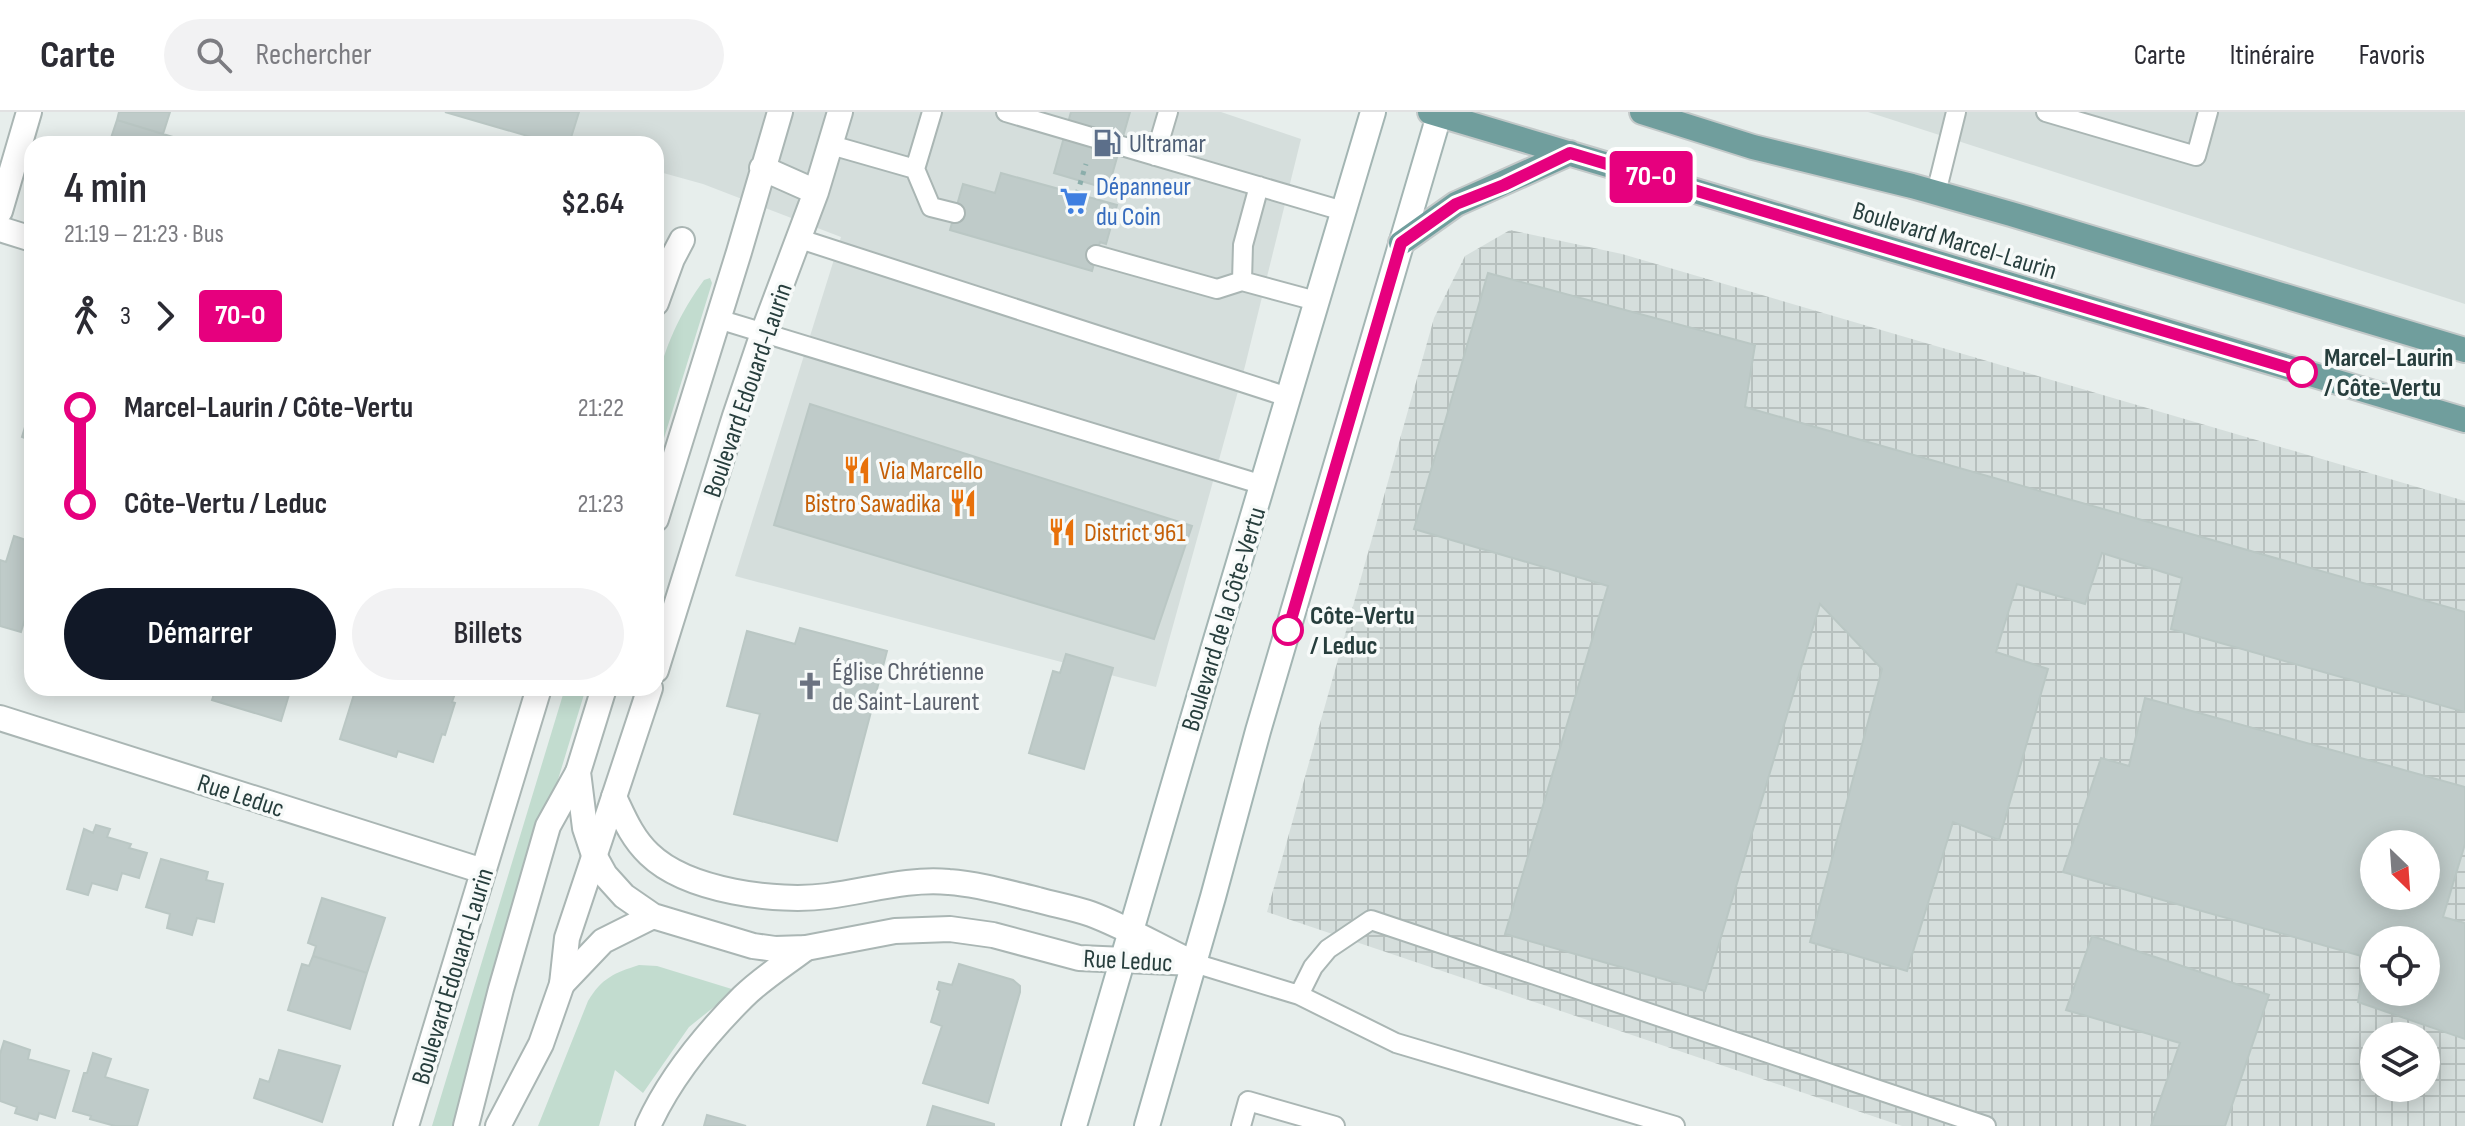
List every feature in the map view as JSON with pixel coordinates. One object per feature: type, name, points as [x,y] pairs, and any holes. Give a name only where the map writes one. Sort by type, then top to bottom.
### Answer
[{"type":"main road","name":"Boulevard Marcel-Laurin","points":[[1642,112],[1753,147],[1936,193],[2465,350]]},
{"type":"main road","name":"Boulevard Marcel-Laurin","points":[[1437,113],[2465,420]]},
{"type":"main road","points":[[1401,243],[1456,204],[1570,153]]},
{"type":"street","points":[[0,211],[29,112]]},
{"type":"street","name":"Boulevard Edouard-Laurin","points":[[664,493],[780,112]]},
{"type":"street","name":"Boulevard Edouard-Laurin","points":[[664,645],[763,333],[800,239],[840,112]]},
{"type":"street","name":"Boulevard de la Côte-Vertu","points":[[1074,1126],[1373,112]]},
{"type":"street","points":[[1147,1126],[1437,113]]},
{"type":"street","points":[[762,168],[816,192]]},
{"type":"street","points":[[0,229],[24,236]]},
{"type":"street","points":[[664,277],[682,240]]},
{"type":"street","name":"Boulevard Edouard-Laurin","points":[[406,1126],[537,696]]},
{"type":"street","name":"Boulevard Edouard-Laurin","points":[[466,1126],[548,826],[578,772],[602,696]]},
{"type":"street","points":[[498,1126],[541,1044],[562,984],[567,938],[647,696]]},
{"type":"street","name":"Rue Leduc","points":[[0,718],[483,871]]},
{"type":"street","name":"Rue Leduc","points":[[578,772],[585,828],[594,855],[605,875],[624,896],[653,916],[753,946],[775,949],[806,948],[895,931],[950,929],[993,935],[1063,956],[1194,963]]},
{"type":"street","name":"Rue Leduc","points":[[614,797],[633,836],[651,857],[673,871],[728,890],[756,897],[803,899],[888,885],[945,881],[975,885],[1092,914],[1194,963]]},
{"type":"street","points":[[562,984],[603,941],[653,916]]},
{"type":"street","points":[[648,1126],[673,1079],[694,1051],[744,996],[806,948]]},
{"type":"lane","points":[[932,112],[915,169],[931,207],[955,213]]},
{"type":"lane","points":[[1006,112],[1031,115],[1155,156],[1343,211]]},
{"type":"lane","points":[[1155,156],[1168,112]]},
{"type":"lane","points":[[1936,193],[1956,112]]},
{"type":"lane","points":[[2046,112],[2196,156],[2208,112]]},
{"type":"lane","points":[[831,145],[915,169]]},
{"type":"lane","points":[[1242,281],[1243,245],[1259,186]]},
{"type":"lane","points":[[800,239],[1288,397]]},
{"type":"lane","points":[[1096,255],[1217,289],[1242,281],[1316,301]]},
{"type":"lane","points":[[718,319],[1263,485]]},
{"type":"lane","points":[[1299,995],[1313,967],[1328,949],[1371,920],[1986,1126]]},
{"type":"lane","points":[[1194,963],[1299,995],[1396,1043],[1675,1126]]},
{"type":"lane","points":[[1241,1126],[1248,1101],[1335,1126]]},
{"type":"shaded area","points":[[448,112],[1221,112],[1301,139],[1245,366],[1156,687],[735,576],[841,237],[703,184],[664,173],[664,136],[533,136]]},
{"type":"shaded area","points":[[1868,112],[2465,112],[2465,304]]},
{"type":"shaded area","points":[[1510,230],[1622,254],[2465,501],[2465,1126],[1902,1126],[1267,912],[1434,318],[1465,256]]},
{"type":"green space","points":[[710,278],[712,283],[664,438],[664,356],[688,304],[704,280]]},
{"type":"green space","points":[[563,696],[584,696],[452,1126],[432,1126]]},
{"type":"green space","points":[[639,965],[657,966],[735,990],[689,1027],[643,1093],[615,1070],[599,1126],[538,1126],[588,1001],[609,977]]},
{"type":"building","points":[[119,112],[170,112],[163,134],[117,120]]},
{"type":"building","points":[[445,112],[579,112],[572,136],[528,136]]},
{"type":"building","points":[[1071,112],[1130,112],[1108,189],[1054,173]]},
{"type":"building","points":[[117,120],[169,136],[112,136]]},
{"type":"building","points":[[1001,173],[1117,205],[1106,244],[1100,242],[1092,271],[950,230],[963,184],[995,193]]},
{"type":"building","points":[[1488,273],[1755,345],[1745,407],[2465,612],[2465,712],[2171,629],[2182,578],[2102,553],[2085,604],[2017,584],[1996,652],[2048,669],[1999,840],[1953,822],[1907,971],[1810,942],[1882,669],[1820,604],[1705,991],[1505,934],[1608,586],[1414,529]]},
{"type":"building","points":[[810,404],[1192,526],[1154,639],[774,525]]},
{"type":"building","points":[[14,536],[24,539],[24,622],[21,632],[0,626],[0,560],[6,562]]},
{"type":"building","points":[[800,628],[887,651],[837,841],[734,814],[760,714],[727,706],[747,631],[795,644]]},
{"type":"building","points":[[1066,654],[1113,668],[1084,769],[1029,753],[1053,671],[1060,673]]},
{"type":"building","points":[[213,696],[289,696],[281,721],[212,700]]},
{"type":"building","points":[[353,696],[454,696],[452,702],[455,703],[445,735],[442,734],[433,762],[398,751],[396,757],[340,739]]},
{"type":"building","points":[[2145,698],[2465,787],[2465,844],[2443,917],[2465,923],[2465,1039],[2440,1030],[2440,1022],[2416,1022],[2370,1006],[2440,1006],[2440,926],[2360,926],[2360,956],[2063,872],[2101,758],[2129,766]]},
{"type":"building","points":[[96,825],[110,829],[107,837],[131,844],[129,848],[147,853],[139,878],[122,873],[117,890],[92,883],[88,895],[67,889],[84,829],[93,833]]},
{"type":"building","points":[[161,859],[208,872],[206,880],[223,884],[214,922],[197,918],[192,935],[167,928],[170,914],[146,907]]},
{"type":"building","points":[[322,898],[385,918],[367,973],[313,956],[316,946],[308,943]]},
{"type":"building","points":[[2092,936],[2269,995],[2225,1126],[2151,1126],[2180,1043],[2066,1010]]},
{"type":"building","points":[[313,956],[367,973],[350,1029],[288,1010],[302,964],[309,966]]},
{"type":"building","points":[[959,964],[1013,980],[1020,986],[988,1103],[923,1083],[942,1026],[931,1022],[940,991],[937,989],[939,982],[952,985]]},
{"type":"building","points":[[4,1041],[30,1050],[28,1059],[69,1071],[55,1118],[39,1113],[37,1120],[15,1113],[17,1107],[0,1101],[0,1054]]},
{"type":"building","points":[[279,1050],[340,1066],[322,1122],[254,1098],[260,1079],[269,1082]]},
{"type":"building","points":[[93,1053],[111,1059],[105,1077],[148,1090],[137,1126],[115,1126],[73,1111]]},
{"type":"building","points":[[933,1106],[994,1124],[994,1126],[927,1126]]},
{"type":"building","points":[[707,1115],[746,1126],[704,1126]]},
{"type":"bus line","name":"70-O","points":[[1288,630],[1401,243],[1456,204],[1570,153],[2302,372]]},
{"type":"place","name":"Ultramar","points":[[1107,143]]},
{"type":"place","name":"Dépanneur du Coin","points":[[1074,201]]},
{"type":"place","name":"Marcel-Laurin / Côte-Vertu","points":[[2302,372]]},
{"type":"place","name":"Via Marcello","points":[[857,470]]},
{"type":"place","name":"Bistro Sawadika","points":[[963,503]]},
{"type":"place","name":"District 961","points":[[1062,532]]},
{"type":"place","name":"Côte-Vertu / Leduc","points":[[1288,630]]},
{"type":"place","name":"Église Chrétienne de Saint-Laurent","points":[[810,686]]}]
